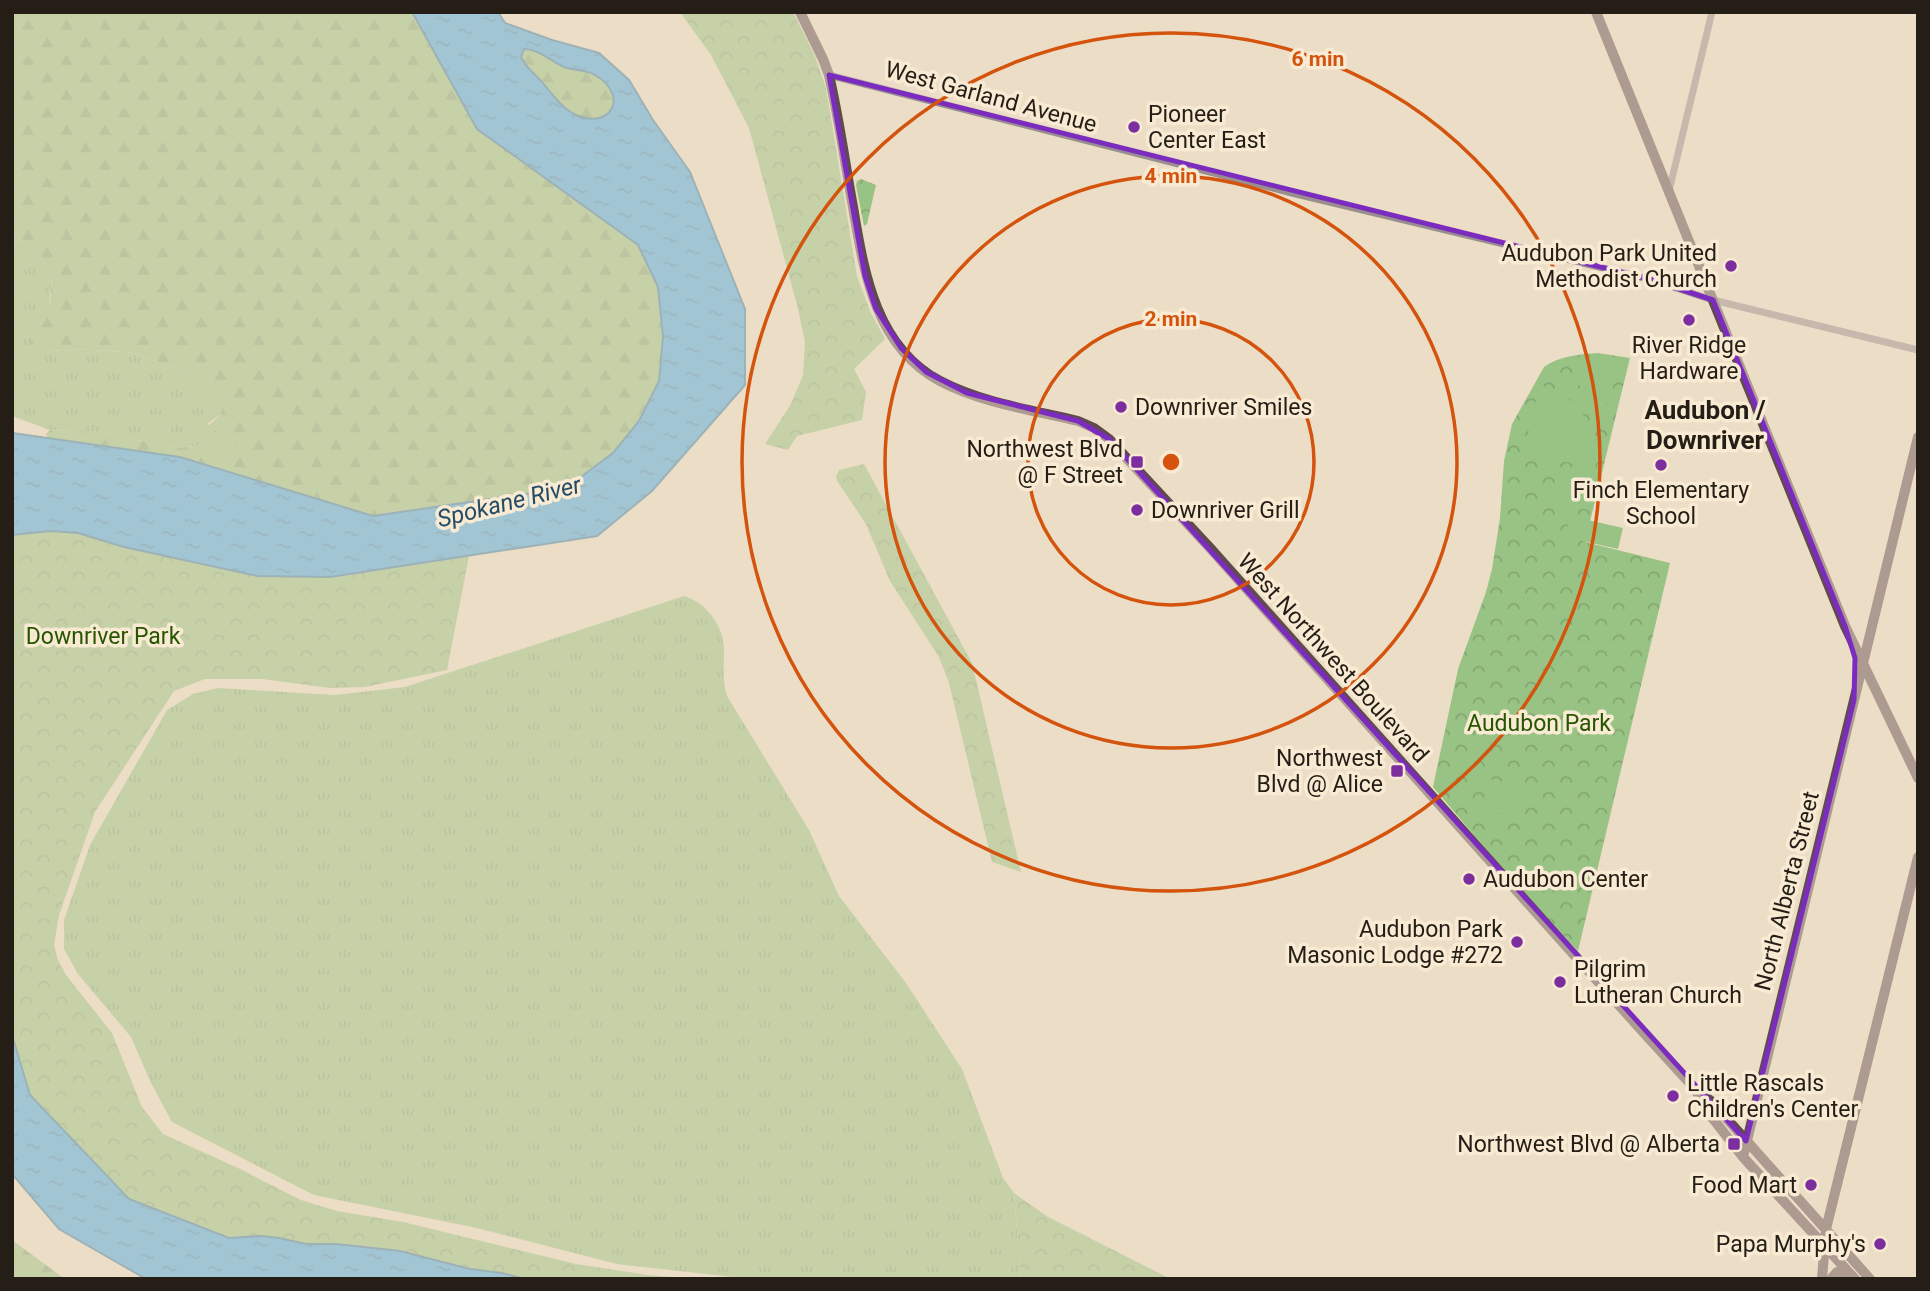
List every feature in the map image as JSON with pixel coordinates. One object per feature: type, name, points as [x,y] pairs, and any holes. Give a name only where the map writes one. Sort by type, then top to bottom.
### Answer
[{"type":"main road","name":"West Northwest Boulevard","points":[[800,12],[829,75],[865,276],[876,309],[901,348],[926,372],[967,393],[1078,421],[1109,439],[1211,549],[1695,1089],[1711,1101],[1870,1279]]},
{"type":"main road","points":[[1596,12],[1845,626],[1918,778]]},
{"type":"main road","name":"North Alberta Street","points":[[1743,1157],[1918,437]]},
{"type":"main road","points":[[1845,626],[1855,658],[1854,700]]},
{"type":"main road","name":"North Alberta Street","points":[[1869,635],[1870,662],[1877,693]]},
{"type":"main road","points":[[1822,1279],[1826,1229],[1918,856]]},
{"type":"main road","name":"West Northwest Boulevard","points":[[1695,1089],[1703,1106],[1743,1157],[1852,1276]]},
{"type":"main road","points":[[1831,1279],[1837,1272],[1852,1276]]},
{"type":"street","points":[[1669,192],[1713,12]]},
{"type":"street","name":"West Garland Avenue","points":[[829,75],[1310,197],[1649,279],[1713,300],[1918,350]]},
{"type":"highlighted area","points":[[829,75],[1649,279],[1713,300],[1845,626],[1855,658],[1854,700],[1746,1141],[1109,439],[1078,421],[967,393],[926,372],[901,348],[876,309],[865,276]]},
{"type":"green space","points":[[12,12],[412,12],[477,129],[638,245],[658,287],[663,336],[659,381],[639,421],[613,453],[566,488],[373,516],[180,457],[48,438],[46,434],[50,430],[101,432],[177,448],[202,445],[213,455],[230,459],[233,439],[207,427],[221,414],[223,402],[178,368],[127,352],[70,349],[44,352],[29,344],[32,315],[50,303],[52,278],[35,246],[12,239]]},
{"type":"green space","points":[[680,12],[793,12],[815,56],[826,88],[857,276],[871,313],[885,339],[854,369],[866,392],[862,420],[797,436],[788,450],[765,444],[791,404],[803,375],[805,342],[797,305],[749,128],[711,55]]},
{"type":"green space","points":[[524,49],[535,51],[562,66],[587,71],[607,83],[613,93],[611,111],[603,117],[593,119],[580,117],[566,109],[525,64],[521,57]]},
{"type":"green space","points":[[861,179],[876,185],[867,224],[864,226],[856,185]]},
{"type":"green space","points":[[12,239],[35,246],[52,278],[44,352],[70,349],[127,352],[178,368],[223,402],[221,414],[207,424],[233,439],[230,460],[213,455],[202,445],[177,448],[101,432],[50,430],[12,416]]},
{"type":"green space","name":"Audubon Park","points":[[1598,353],[1630,358],[1585,542],[1670,563],[1578,951],[1433,787],[1458,669],[1492,569],[1500,518],[1504,461],[1512,424],[1544,367],[1563,358]]},
{"type":"green space","points":[[1577,359],[1612,368],[1615,372],[1605,410],[1591,402],[1582,390],[1577,376]]},
{"type":"green space","points":[[1540,385],[1566,398],[1584,416],[1592,439],[1589,468],[1529,452],[1525,445]]},
{"type":"green space","points":[[864,464],[972,663],[1021,872],[992,862],[949,683],[939,657],[890,581],[866,524],[837,481],[839,470]]},
{"type":"green space","points":[[1589,468],[1600,469],[1591,507],[1587,510],[1551,500],[1557,487],[1566,478]]},
{"type":"green space","points":[[1570,516],[1623,528],[1618,549],[1565,537]]},
{"type":"green space","name":"Downriver Park","points":[[51,531],[78,533],[124,547],[257,576],[330,577],[469,556],[447,670],[365,687],[330,688],[262,679],[205,679],[174,691],[95,812],[59,915],[54,945],[66,975],[112,1033],[142,1107],[163,1134],[301,1200],[337,1211],[403,1222],[576,1264],[648,1275],[700,1279],[524,1279],[470,1269],[400,1251],[336,1244],[306,1244],[261,1236],[229,1238],[129,1199],[30,1095],[12,1035],[12,535]]},
{"type":"green space","points":[[684,596],[700,604],[717,624],[723,642],[727,696],[809,830],[839,896],[906,983],[962,1069],[1003,1178],[1014,1193],[1021,1279],[750,1279],[617,1264],[477,1228],[314,1195],[172,1122],[131,1037],[78,974],[64,949],[64,920],[90,845],[167,710],[193,694],[218,688],[335,695],[405,687]]},
{"type":"green space","points":[[1491,779],[1524,787],[1522,795],[1514,806],[1502,813],[1480,813],[1488,781]]},
{"type":"green space","points":[[1014,1193],[1048,1217],[1171,1279],[1021,1279]]},
{"type":"green space","points":[[12,1240],[65,1279],[12,1279]]},
{"type":"water","name":"Spokane River","points":[[412,12],[498,12],[505,23],[599,53],[629,80],[653,120],[690,172],[745,309],[745,385],[652,491],[597,536],[330,577],[257,576],[124,547],[78,533],[51,531],[12,535],[12,433],[180,457],[373,516],[566,488],[613,453],[639,421],[659,381],[663,336],[658,287],[638,245],[477,129]],"holes":[[[524,49],[540,53],[564,67],[595,75],[606,83],[612,93],[614,102],[611,109],[597,118],[585,118],[572,113],[523,61],[521,57]]]},
{"type":"water","points":[[12,1035],[30,1095],[129,1199],[229,1238],[261,1236],[306,1244],[336,1244],[400,1251],[470,1269],[524,1279],[146,1279],[59,1229],[12,1174]]},
{"type":"place","name":"Pioneer Center East","points":[[1134,127]]},
{"type":"place","name":"Audubon Park United Methodist Church","points":[[1731,266]]},
{"type":"place","name":"River Ridge Hardware","points":[[1689,320]]},
{"type":"place","name":"Downriver Smiles","points":[[1121,407]]},
{"type":"place","name":"Northwest Blvd @ F Street","points":[[1137,462]]},
{"type":"place","name":"Finch Elementary School","points":[[1661,465]]},
{"type":"place","name":"Downriver Grill","points":[[1137,510]]},
{"type":"place","name":"Northwest Blvd @ Alice","points":[[1397,771]]},
{"type":"place","name":"Audubon Center","points":[[1469,879]]},
{"type":"place","name":"Audubon Park Masonic Lodge #272","points":[[1517,942]]},
{"type":"place","name":"Pilgrim Lutheran Church","points":[[1560,982]]},
{"type":"place","name":"Little Rascals Children's Center","points":[[1673,1096]]},
{"type":"place","name":"Northwest Blvd @ Alberta","points":[[1734,1144]]},
{"type":"place","name":"Food Mart","points":[[1811,1185]]},
{"type":"place","name":"Papa Murphy's","points":[[1880,1244]]},
{"type":"district","name":"Audubon / Downriver","points":[[1705,425]]}]
